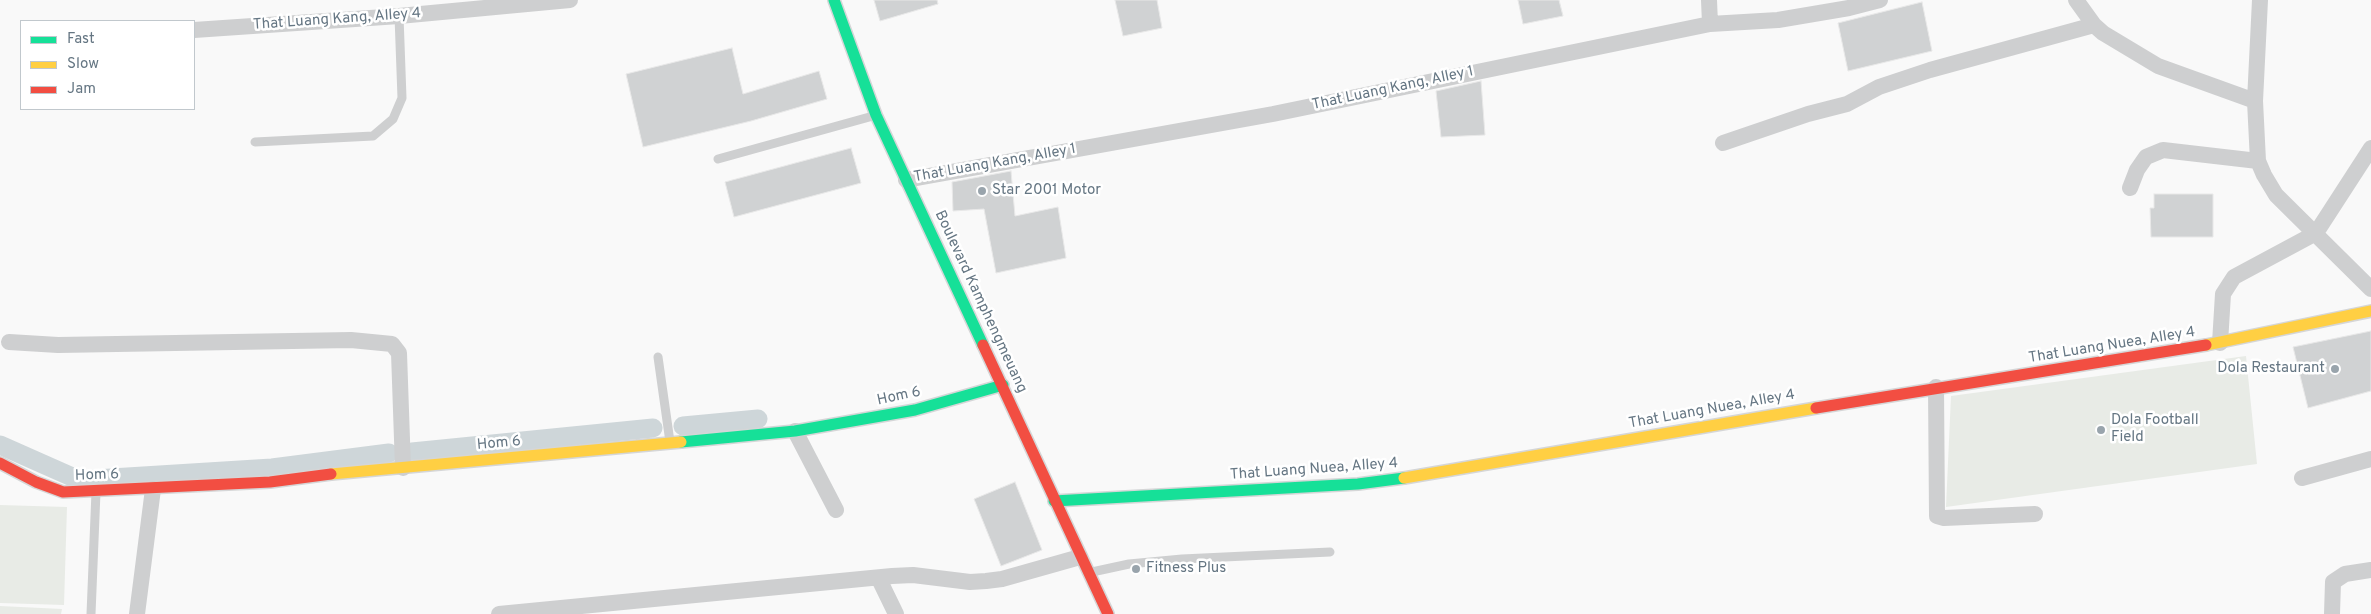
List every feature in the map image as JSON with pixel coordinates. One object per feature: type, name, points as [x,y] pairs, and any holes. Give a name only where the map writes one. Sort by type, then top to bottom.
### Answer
[{"type":"street","name":"That Luang Kang, Alley 4","points":[[195,30],[399,16],[570,0]]},
{"type":"street","name":"Boulevard Kamphengmeuang","points":[[834,0],[876,115],[1108,614]]},
{"type":"street","points":[[1709,0],[1710,24]]},
{"type":"street","name":"That Luang Kang, Alley 1","points":[[906,180],[1274,114],[1710,24],[1778,20],[1849,8],[1880,0]]},
{"type":"street","points":[[2076,0],[2094,25],[2158,66],[2256,101]]},
{"type":"street","points":[[2260,0],[2256,101],[2258,161],[2276,195],[2371,289]]},
{"type":"street","points":[[1723,143],[1808,114],[1847,104],[1879,87],[1930,70],[2094,25]]},
{"type":"street","points":[[2220,343],[2223,294],[2234,278],[2316,234],[2371,148]]},
{"type":"street","points":[[2130,188],[2137,170],[2146,157],[2163,150],[2258,161]]},
{"type":"street","name":"That Luang Nuea, Alley 4","points":[[1054,501],[1358,484],[1416,477],[1936,387],[2015,377],[2220,343],[2371,311]]},
{"type":"street","points":[[9,342],[58,345],[351,340],[392,344],[399,353],[400,363],[403,468]]},
{"type":"street","name":"Hom 6","points":[[0,463],[36,482],[63,492],[96,492],[270,482],[794,431],[915,410],[1002,385]]},
{"type":"street","points":[[1936,387],[1937,516],[1944,518],[2035,514]]},
{"type":"street","points":[[794,431],[836,510]]},
{"type":"street","points":[[2302,478],[2371,459]]},
{"type":"street","points":[[138,614],[154,489]]},
{"type":"street","points":[[499,614],[913,575],[986,582],[1080,556]]},
{"type":"street","points":[[2332,614],[2333,582],[2344,574],[2371,570]]},
{"type":"street","points":[[879,578],[896,614]]},
{"type":"lane","points":[[256,142],[373,136],[393,120],[402,98],[399,16]]},
{"type":"lane","points":[[718,159],[876,115]]},
{"type":"lane","points":[[658,357],[670,442]]},
{"type":"lane","points":[[91,614],[96,492]]},
{"type":"lane","points":[[1088,573],[1117,565],[1164,560],[1330,552]]},
{"type":"shaded area","name":"Dola Football Field","points":[[2246,356],[2257,464],[1946,507],[1951,396]]},
{"type":"shaded area","points":[[0,505],[67,507],[64,605],[0,603]]},
{"type":"shaded area","points":[[0,606],[62,609],[61,614],[0,614]]},
{"type":"building","points":[[874,0],[937,0],[938,4],[880,21]]},
{"type":"building","points":[[1115,0],[1157,0],[1162,28],[1123,36]]},
{"type":"building","points":[[1518,0],[1559,0],[1563,16],[1523,24]]},
{"type":"building","points":[[1922,2],[1932,51],[1848,71],[1838,23]]},
{"type":"building","points":[[732,48],[743,94],[819,71],[827,99],[751,121],[643,147],[626,74]]},
{"type":"building","points":[[1481,81],[1485,135],[1441,137],[1436,91]]},
{"type":"building","points":[[851,148],[861,183],[734,217],[725,182]]},
{"type":"building","points":[[1011,171],[1015,216],[1058,207],[1066,258],[996,273],[984,209],[953,211],[952,182]]},
{"type":"building","points":[[2154,194],[2213,194],[2213,237],[2151,237],[2150,208],[2154,208]]},
{"type":"building","name":"Dola Restaurant","points":[[2371,331],[2371,391],[2308,408],[2293,347]]},
{"type":"building","points":[[1015,482],[1042,550],[1001,566],[974,499]]},
{"type":"waterway","points":[[683,426],[758,419]]},
{"type":"waterway","points":[[412,452],[653,428]]},
{"type":"waterway","points":[[0,445],[79,480],[272,468],[389,453]]},
{"type":"traffic: fast","points":[[834,0],[876,115],[983,345]]},
{"type":"traffic: fast","points":[[681,442],[795,431],[915,410],[1003,385]]},
{"type":"traffic: fast","points":[[1054,501],[1358,484],[1404,478]]},
{"type":"traffic: slow","points":[[2206,345],[2371,311]]},
{"type":"traffic: slow","points":[[1404,478],[1816,408]]},
{"type":"traffic: slow","points":[[331,474],[681,442]]},
{"type":"traffic: jam","points":[[983,345],[1108,614]]},
{"type":"traffic: jam","points":[[1816,408],[2206,345]]},
{"type":"traffic: jam","points":[[0,463],[36,482],[63,492],[270,482],[331,474]]},
{"type":"place","name":"Star 2001 Motor","points":[[982,191]]},
{"type":"place","name":"Dola Restaurant","points":[[2335,369]]},
{"type":"place","name":"Dola Football Field","points":[[2101,430]]},
{"type":"place","name":"Fitness Plus","points":[[1136,569]]}]
